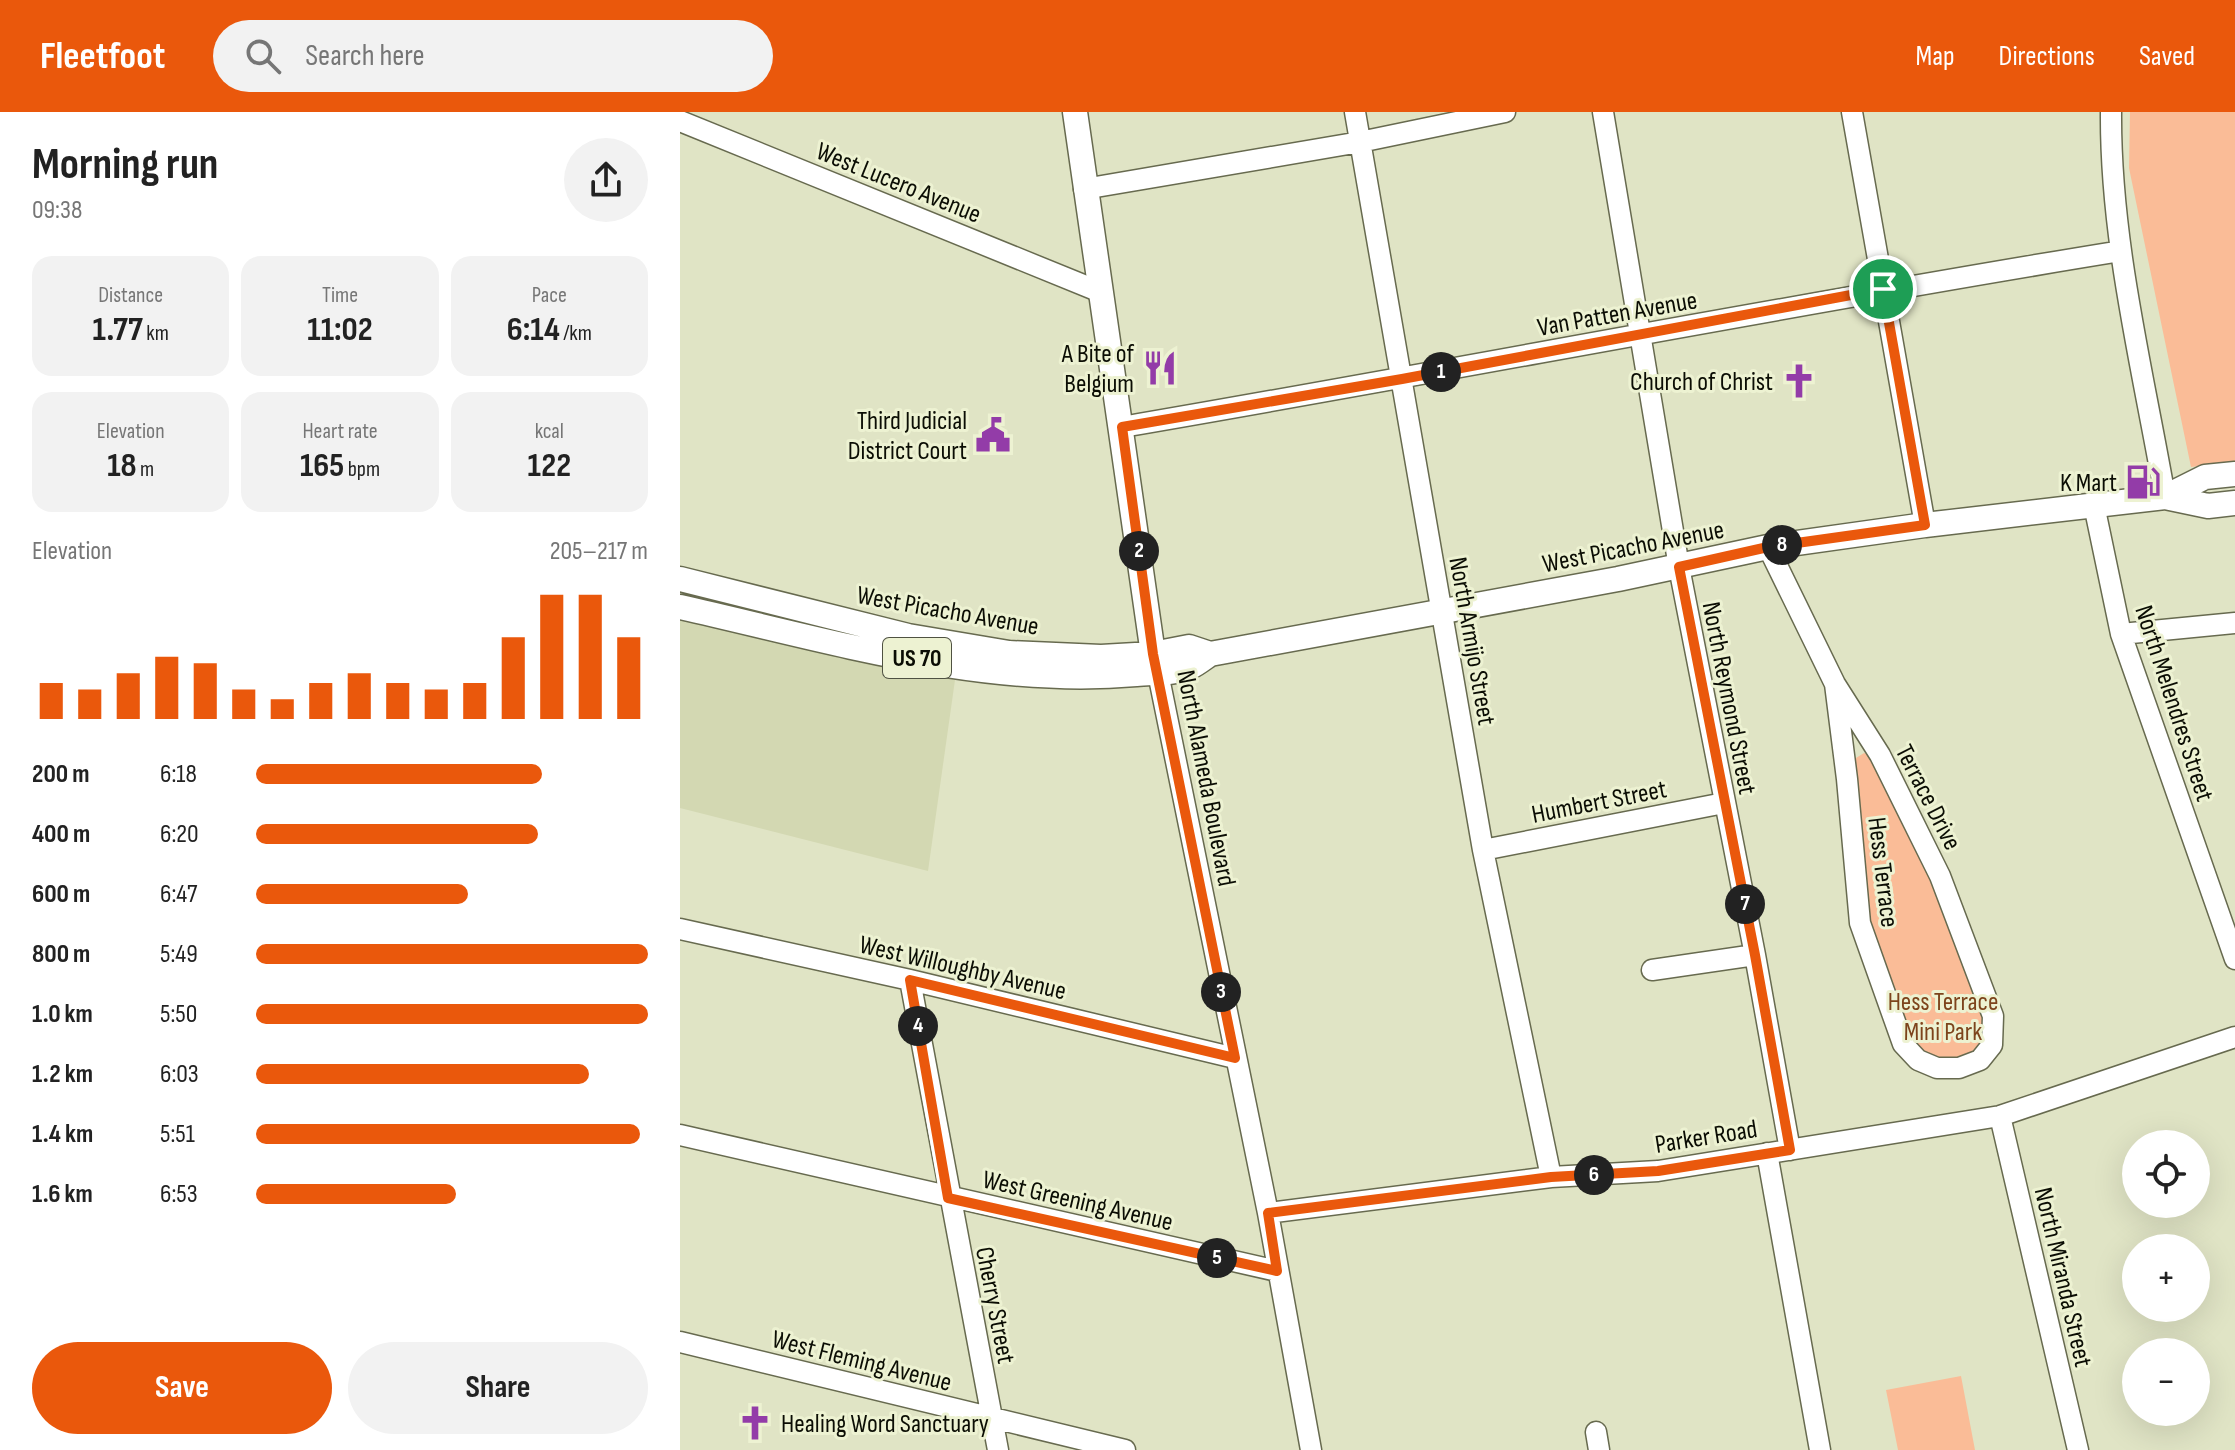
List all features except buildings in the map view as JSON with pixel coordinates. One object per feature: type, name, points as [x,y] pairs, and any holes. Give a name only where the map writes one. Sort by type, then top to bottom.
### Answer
[{"type":"main road","name":"North Alameda Boulevard","points":[[1075,112],[1098,291],[1122,427],[1155,663]]},
{"type":"main road","name":"West Picacho Avenue","points":[[2165,497],[2205,477],[2235,474]]},
{"type":"main road","name":"West Picacho Avenue","points":[[680,607],[868,650],[991,671],[1064,678],[1155,663],[1189,647],[1210,654],[1679,567],[1768,547],[2165,497],[2208,506],[2235,503]]},
{"type":"main road","name":"West Picacho Avenue","points":[[680,579],[943,643],[1009,653],[1155,663]]},
{"type":"street","name":"North Armijo Street","points":[[1355,112],[1483,850],[1551,1177]]},
{"type":"street","points":[[1084,189],[1360,142],[1505,112]]},
{"type":"street","name":"North Reymond Street","points":[[1603,112],[1679,567],[1790,1150]]},
{"type":"street","points":[[1852,112],[1925,525]]},
{"type":"street","points":[[2111,112],[2110,167],[2121,251],[2165,497]]},
{"type":"street","name":"West Lucero Avenue","points":[[680,121],[1098,291]]},
{"type":"street","name":"Van Patten Avenue","points":[[1122,427],[1402,379],[1883,289],[2121,251]]},
{"type":"street","name":"North Melendres Street","points":[[2094,505],[2121,634],[2235,959]]},
{"type":"street","name":"Terrace Drive","points":[[1768,547],[1835,684],[1880,755],[1940,876],[1993,1016],[1992,1045],[1980,1060],[1959,1068]]},
{"type":"street","points":[[2121,634],[2235,623]]},
{"type":"street","name":"North Alameda Boulevard","points":[[1155,663],[1268,1213],[1311,1450]]},
{"type":"street","name":"Hess Terrace","points":[[1835,684],[1860,923],[1903,1044],[1918,1060],[1937,1068],[1959,1068]]},
{"type":"street","name":"Humbert Street","points":[[1483,850],[1724,803]]},
{"type":"street","name":"West Willoughby Avenue","points":[[680,929],[1235,1058]]},
{"type":"street","points":[[1652,970],[1755,955]]},
{"type":"street","name":"Cherry Street","points":[[910,980],[948,1198],[998,1450]]},
{"type":"street","name":"Parker Road","points":[[1268,1213],[1551,1177],[1658,1171],[2000,1116],[2235,1037]]},
{"type":"street","name":"North Miranda Street","points":[[2000,1116],[2078,1450]]},
{"type":"street","name":"West Greening Avenue","points":[[680,1135],[1277,1271]]},
{"type":"street","points":[[1767,1153],[1820,1450]]},
{"type":"street","name":"West Fleming Avenue","points":[[680,1342],[1125,1450]]},
{"type":"shaded area","points":[[680,617],[955,680],[928,871],[680,808]]},
{"type":"green space","points":[[2130,112],[2235,112],[2235,462],[2191,467],[2129,168]]},
{"type":"green space","name":"Hess Terrace Mini Park","points":[[1864,753],[1873,756],[1928,872],[1988,1027],[1978,1049],[1963,1058],[1944,1059],[1922,1054],[1912,1040],[1869,919],[1855,774],[1856,758]]},
{"type":"green space","points":[[1961,1376],[1975,1450],[1898,1450],[1886,1390]]},
{"type":"place","name":"A Bite of Belgium","points":[[1160,368]]},
{"type":"place","name":"Church of Christ","points":[[1799,381]]},
{"type":"place","name":"Third Judicial District Court","points":[[993,435]]},
{"type":"place","name":"K Mart","points":[[2143,482]]},
{"type":"place","name":"Healing Word Sanctuary","points":[[755,1423]]},
{"type":"route","points":[[1883,289],[1925,525],[1768,547],[1679,567],[1790,1150],[1658,1171],[1551,1177],[1268,1213],[1277,1271],[948,1198],[910,980],[1235,1058],[1153,654],[1122,427],[1402,379],[1883,289]]}]
